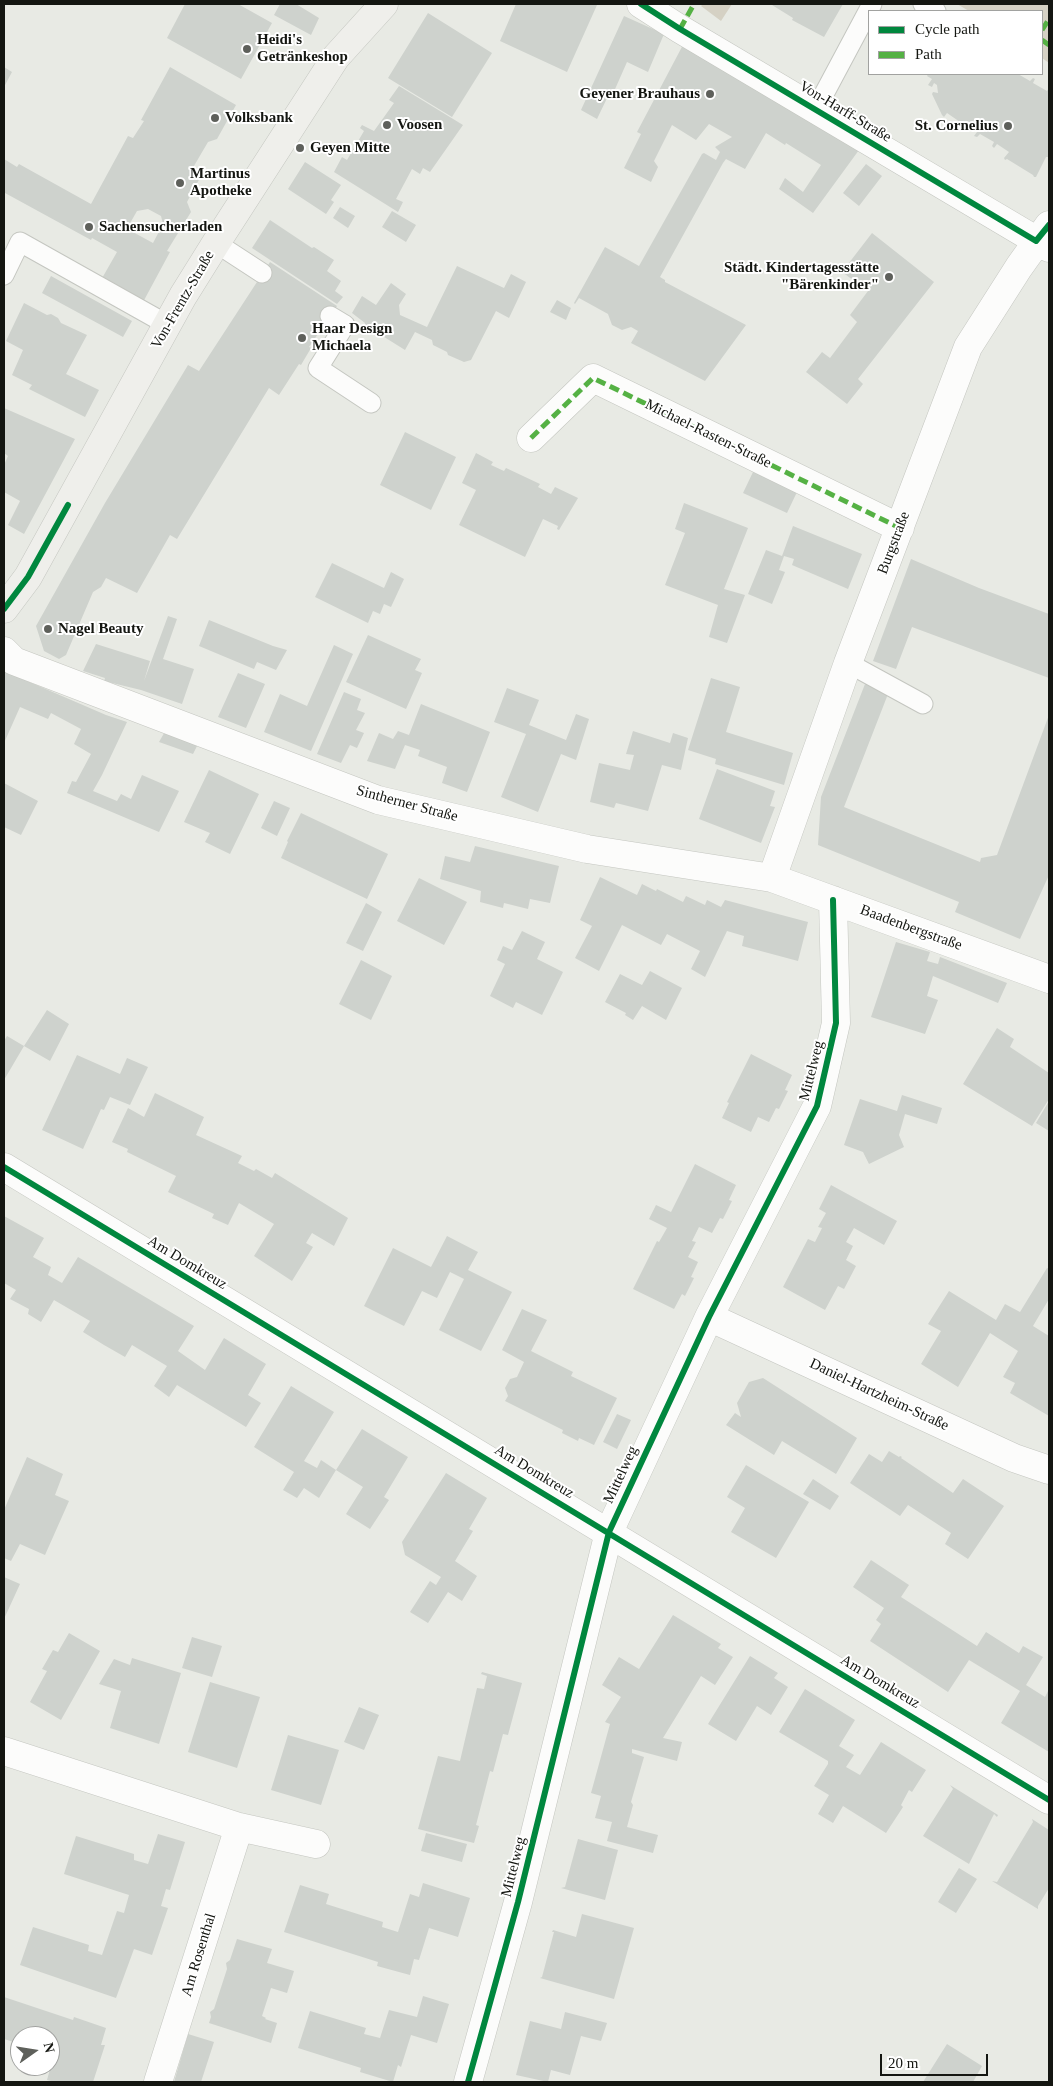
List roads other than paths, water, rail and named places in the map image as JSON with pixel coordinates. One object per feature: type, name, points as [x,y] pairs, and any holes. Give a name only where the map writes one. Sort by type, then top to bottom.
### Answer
[{"type":"street","name":"Von-Frentz-Straße","points":[[4,609],[28,577],[168,325],[216,243],[336,57],[384,4]]},
{"type":"street","name":"Von-Harff-Straße","points":[[641,4],[816,109],[1045,238]]},
{"type":"street","name":"Burgstraße","points":[[772,878],[848,663],[968,347],[1045,238]]},
{"type":"street","name":"Michael-Rasten-Straße","points":[[531,438],[593,378],[900,528]]},
{"type":"street","name":"Sintherner Straße","points":[[4,651],[14,661],[378,800],[587,848],[772,878]]},
{"type":"street","name":"Baadenbergstraße","points":[[772,878],[1049,980]]},
{"type":"street","name":"Mittelweg","points":[[468,2082],[518,1902],[608,1532],[709,1317],[817,1106],[836,1023],[833,900]]},
{"type":"street","name":"Am Domkreuz","points":[[4,1167],[1049,1800]]},
{"type":"street","name":"Daniel-Hartzheim-Straße","points":[[709,1317],[1014,1458],[1049,1470]]},
{"type":"street","points":[[4,1751],[239,1827],[316,1844]]},
{"type":"street","name":"Am Rosenthal","points":[[158,2082],[239,1827]]},
{"type":"lane","points":[[923,4],[934,10]]},
{"type":"lane","points":[[816,109],[868,12]]},
{"type":"lane","points":[[4,275],[20,242],[168,325]]},
{"type":"lane","points":[[216,243],[262,273]]},
{"type":"lane","points":[[330,316],[345,325],[318,368],[371,404]]},
{"type":"lane","points":[[848,663],[923,704]]},
{"type":"place","name":"Heidi's Getränkeshop","points":[[247,49]]},
{"type":"place","name":"Geyener Brauhaus","points":[[710,94]]},
{"type":"place","name":"Volksbank","points":[[215,118]]},
{"type":"place","name":"Voosen","points":[[387,125]]},
{"type":"place","name":"St. Cornelius","points":[[1008,126]]},
{"type":"place","name":"Geyen Mitte","points":[[300,148]]},
{"type":"place","name":"Martinus Apotheke","points":[[180,183]]},
{"type":"place","name":"Sachensucherladen","points":[[89,227]]},
{"type":"place","name":"Städt. Kindertagesstätte \"Bärenkinder\"","points":[[889,277]]},
{"type":"place","name":"Haar Design Michaela","points":[[302,338]]},
{"type":"place","name":"Nagel Beauty","points":[[48,629]]}]
